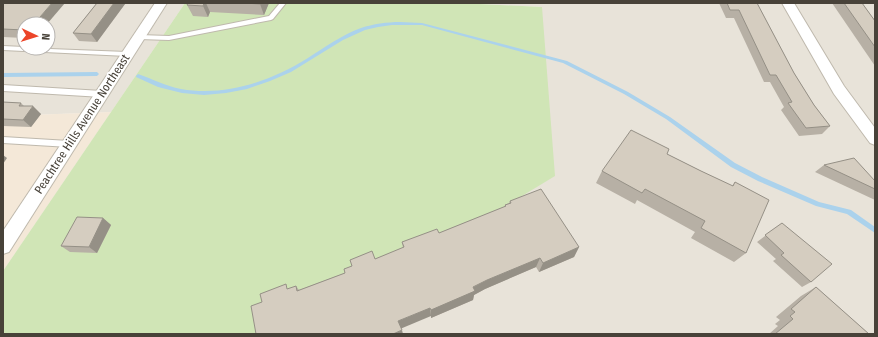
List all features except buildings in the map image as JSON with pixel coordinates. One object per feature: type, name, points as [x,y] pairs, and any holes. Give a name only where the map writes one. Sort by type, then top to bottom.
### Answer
[{"type":"street","name":"Peachtree Hills Avenue Northeast","points":[[3,246],[161,3]]},
{"type":"street","points":[[788,3],[837,88],[857,117],[875,139]]},
{"type":"lane","points":[[139,37],[169,38],[271,18],[282,3]]},
{"type":"lane","points":[[3,48],[128,54]]},
{"type":"lane","points":[[3,88],[102,94]]},
{"type":"lane","points":[[3,140],[69,144]]},
{"type":"shaded area","points":[[3,3],[185,3],[111,112],[3,116]]},
{"type":"shaded area","points":[[460,3],[875,3],[875,334],[295,334],[542,7]]},
{"type":"shaded area","points":[[111,112],[3,271],[3,116]]},
{"type":"green space","points":[[185,3],[460,3],[542,7],[555,176],[295,334],[3,334],[3,271]]},
{"type":"waterway","points":[[138,76],[160,85],[182,91],[204,93],[226,92],[269,80],[290,71],[342,39],[363,29],[378,25],[407,23],[422,24],[565,62],[626,93],[668,118],[733,165],[760,179],[818,204],[849,212],[875,230]]},
{"type":"waterway","points":[[3,75],[97,74]]}]
